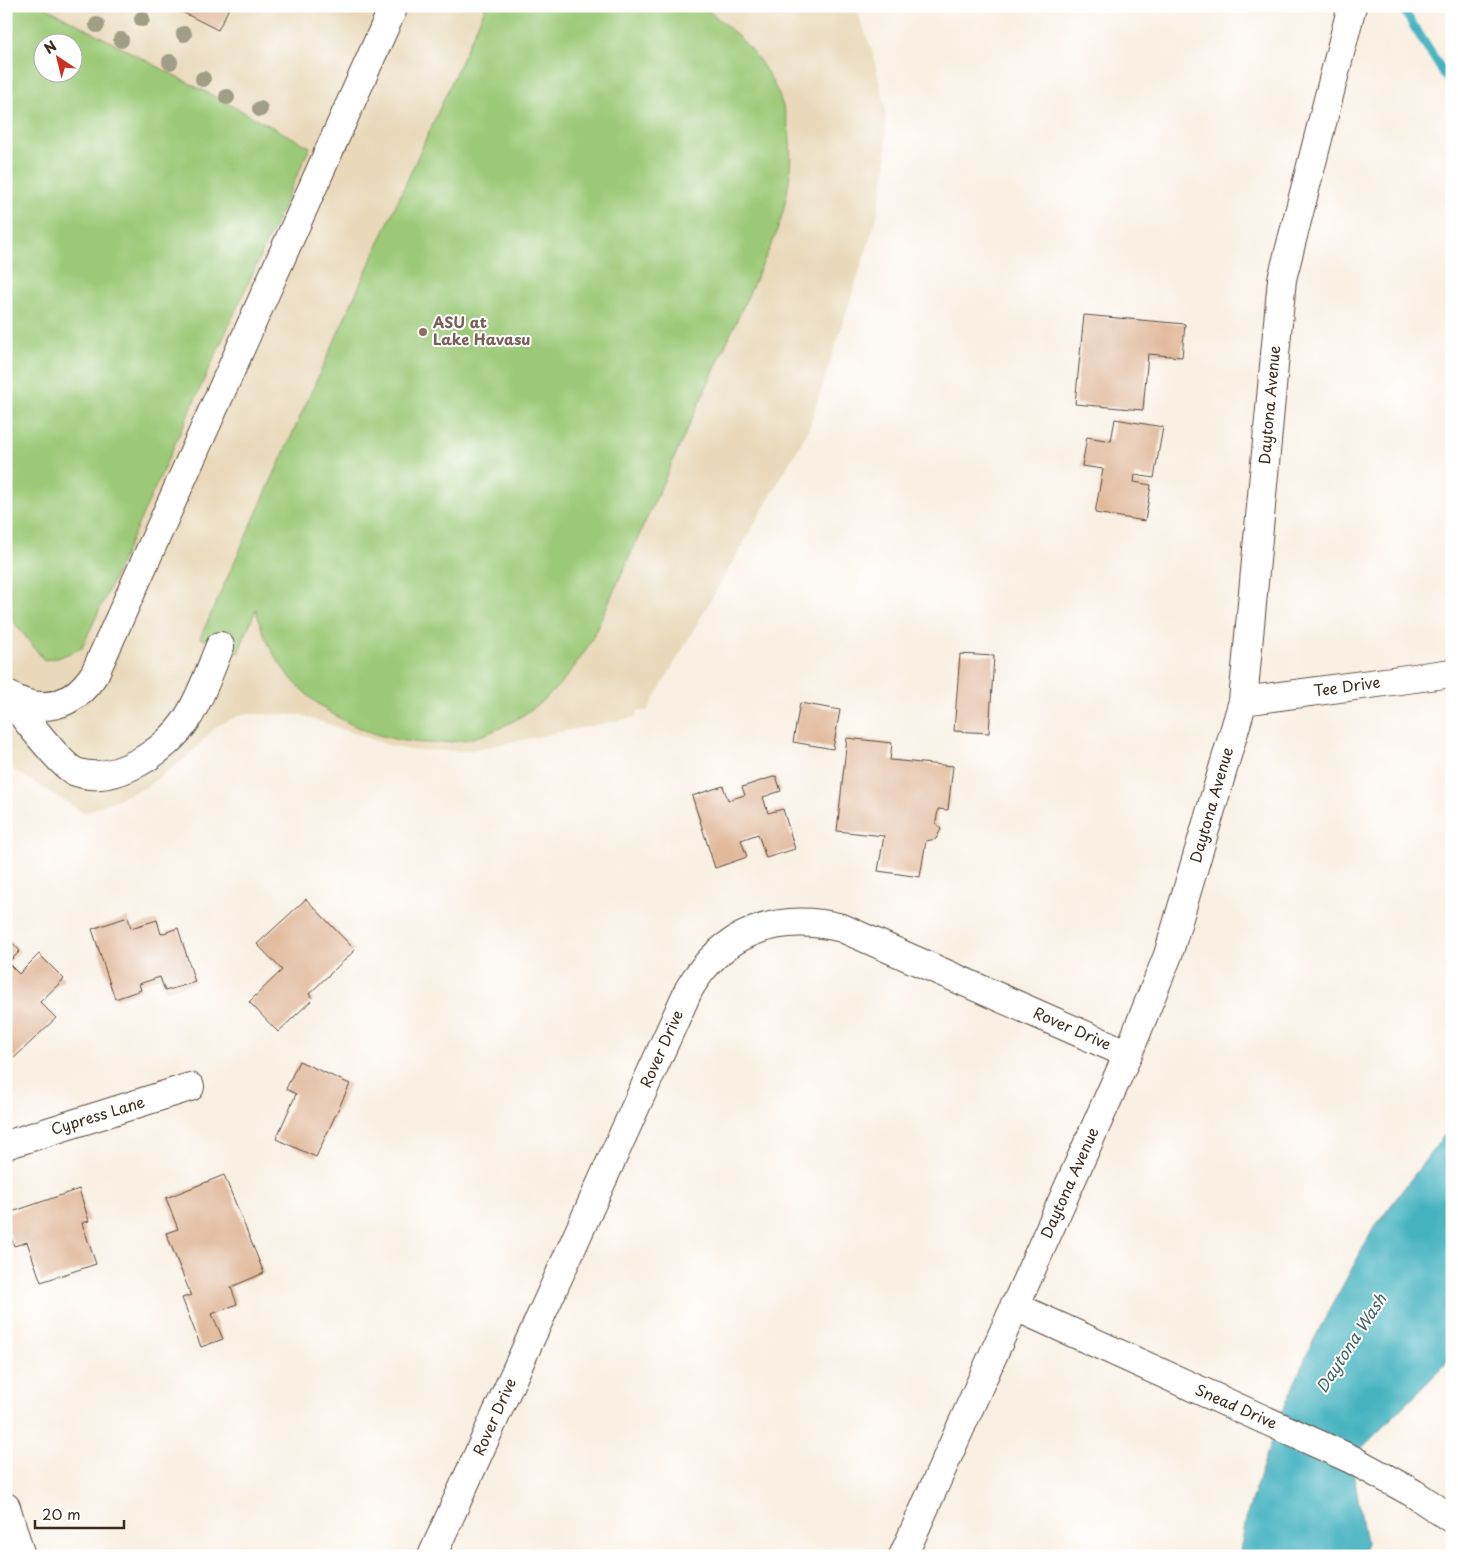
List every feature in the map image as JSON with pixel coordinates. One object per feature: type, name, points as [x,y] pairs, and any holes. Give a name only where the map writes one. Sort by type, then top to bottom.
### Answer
[{"type":"street","points":[[6,694],[28,704],[52,705],[80,693],[95,673],[394,6]]},
{"type":"street","name":"Daytona Avenue","points":[[903,1556],[1128,1054],[1168,955],[1243,701],[1282,279],[1352,6]]},
{"type":"street","points":[[6,694],[54,752],[75,772],[95,774],[115,772],[142,759],[177,732],[191,712],[220,646]]},
{"type":"street","name":"Tee Drive","points":[[1243,701],[1452,673]]},
{"type":"street","name":"Rover Drive","points":[[432,1556],[690,989],[707,964],[731,943],[749,933],[779,923],[816,922],[842,928],[1128,1054]]},
{"type":"street","name":"Cypress Lane","points":[[6,1145],[190,1087]]},
{"type":"street","name":"Snead Drive","points":[[1014,1306],[1351,1459],[1413,1493],[1452,1519]]},
{"type":"street","points":[[6,1507],[21,1556]]},
{"type":"shaded area","name":"ASU at Lake Havasu","points":[[6,6],[855,6],[872,50],[885,106],[887,163],[876,220],[808,431],[647,711],[637,711],[636,717],[466,751],[408,750],[301,715],[242,714],[217,726],[186,758],[146,787],[84,813],[6,764]]},
{"type":"green space","points":[[6,6],[43,6],[310,147],[82,648],[58,658],[44,660],[6,612]]},
{"type":"green space","points":[[486,6],[701,6],[730,28],[753,52],[771,78],[783,105],[789,135],[790,166],[786,199],[776,234],[592,639],[565,679],[543,701],[517,719],[502,727],[465,740],[427,743],[388,738],[352,725],[319,704],[291,678],[269,646],[256,609],[238,653],[200,638]]},
{"type":"water","name":"Daytona Wash","points":[[1452,1125],[1452,1354],[1443,1367],[1351,1459],[1366,1543],[1364,1556],[1239,1556],[1247,1514],[1276,1426],[1312,1343],[1373,1229]]},
{"type":"building","points":[[170,6],[230,6],[218,30]]},
{"type":"building","points":[[1084,315],[1185,324],[1182,357],[1148,354],[1143,410],[1075,404]]},
{"type":"building","points":[[1115,419],[1163,427],[1154,478],[1135,475],[1134,482],[1151,485],[1145,521],[1095,513],[1103,469],[1082,466],[1087,437],[1111,441]]},
{"type":"building","points":[[960,654],[994,656],[989,733],[954,731]]},
{"type":"building","points":[[800,703],[840,710],[833,749],[793,742]]},
{"type":"building","points":[[847,738],[892,743],[890,760],[953,766],[948,810],[938,809],[936,823],[941,829],[936,839],[926,841],[920,877],[878,871],[884,836],[837,831]]},
{"type":"building","points":[[776,776],[781,791],[763,797],[768,813],[783,809],[795,849],[766,858],[758,834],[741,840],[747,857],[715,868],[692,796],[723,786],[728,800],[745,795],[742,787]]},
{"type":"building","points":[[306,899],[355,950],[309,994],[313,999],[278,1032],[249,1002],[282,970],[257,944]]},
{"type":"building","points":[[128,917],[131,928],[157,920],[161,934],[178,928],[195,982],[165,991],[160,977],[139,984],[141,990],[115,999],[92,929]]},
{"type":"building","points":[[6,936],[20,951],[8,963],[19,974],[39,954],[64,979],[40,1002],[56,1018],[13,1059],[6,1052]]},
{"type":"building","points":[[299,1061],[350,1084],[316,1157],[276,1139],[296,1094],[286,1089]]},
{"type":"building","points":[[224,1175],[264,1273],[231,1287],[237,1304],[212,1314],[223,1339],[201,1347],[182,1298],[191,1295],[166,1233],[178,1229],[166,1198]]},
{"type":"building","points":[[79,1189],[89,1221],[82,1223],[96,1264],[41,1282],[27,1242],[14,1246],[6,1224],[6,1214]]},
{"type":"waterway","points":[[1401,6],[1452,86]]},
{"type":"place","name":"ASU at Lake Havasu","points":[[423,332]]}]
